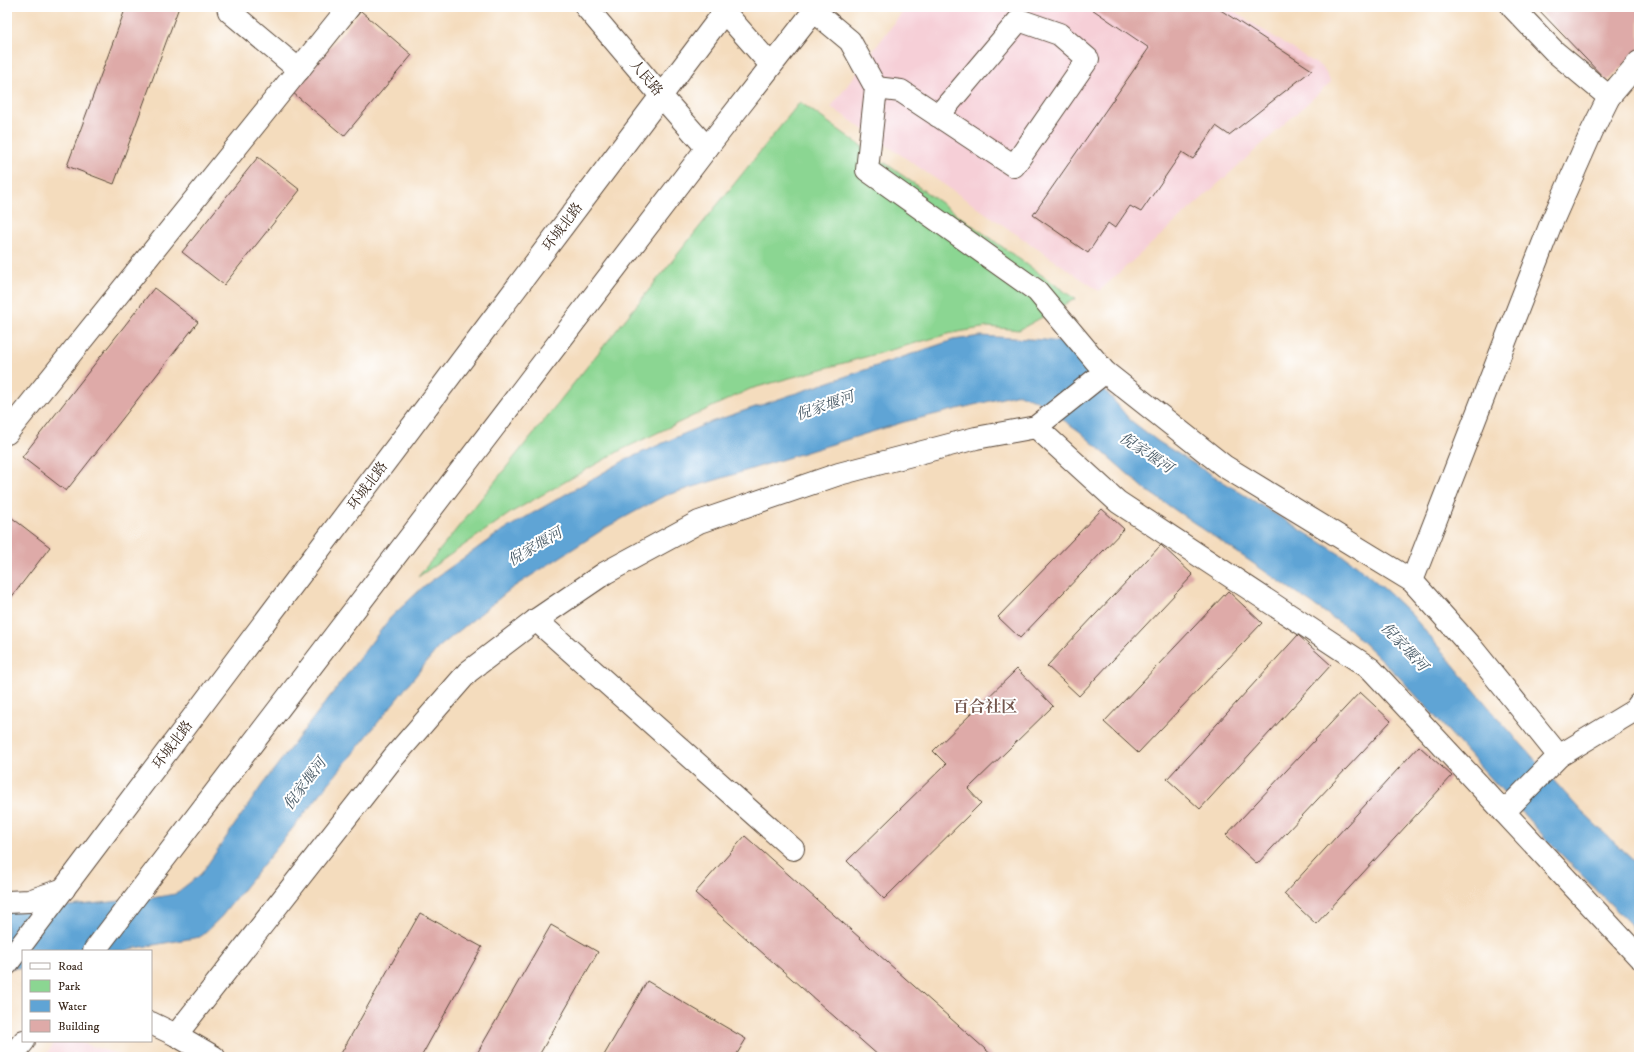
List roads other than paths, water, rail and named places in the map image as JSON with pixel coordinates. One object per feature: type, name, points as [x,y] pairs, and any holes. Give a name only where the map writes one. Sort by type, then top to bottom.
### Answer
[{"type":"street","points":[[228,7],[229,11],[299,70]]},
{"type":"street","points":[[7,433],[349,7]]},
{"type":"street","name":"人民路","points":[[586,7],[707,148]]},
{"type":"street","points":[[1512,7],[1556,52],[1609,97]]},
{"type":"street","points":[[724,9],[771,65]]},
{"type":"street","name":"环城北路","points":[[7,964],[662,97],[724,9]]},
{"type":"street","points":[[95,950],[707,148],[815,9],[850,41],[876,88],[867,170],[1037,291],[1104,372],[1224,466],[1412,581],[1472,648],[1559,756]]},
{"type":"street","points":[[876,88],[901,91],[938,116],[1014,166],[1088,59],[1058,34],[1019,20],[938,116]]},
{"type":"street","points":[[1412,581],[1550,226],[1592,131],[1609,97],[1639,62]]},
{"type":"street","points":[[176,1035],[393,758],[468,672],[536,620],[605,573],[699,522],[839,474],[976,438],[1037,426],[1104,372]]},
{"type":"street","points":[[1037,426],[1118,502],[1371,669],[1639,957]]},
{"type":"street","points":[[536,620],[793,849]]},
{"type":"street","points":[[1504,811],[1559,756],[1635,710],[1639,704]]},
{"type":"street","points":[[7,902],[29,901],[64,889]]},
{"type":"street","points":[[152,1023],[176,1035],[214,1057]]},
{"type":"street","points":[[11,1057],[23,1042]]},
{"type":"water","name":"倪家堰河","points":[[981,336],[1045,340],[1066,343],[1130,420],[1159,442],[1354,563],[1389,593],[1411,614],[1497,717],[1581,811],[1639,866],[1639,933],[1547,840],[1401,679],[1349,629],[1146,490],[1079,431],[1035,400],[1019,394],[904,422],[664,496],[607,527],[512,588],[438,648],[221,917],[200,937],[128,950],[22,950],[22,968],[7,968],[7,912],[152,898],[175,894],[201,874],[262,785],[390,618],[424,586],[500,532],[625,460],[708,423],[953,340]]},
{"type":"district","name":"百合社区","points":[[985,707]]}]
